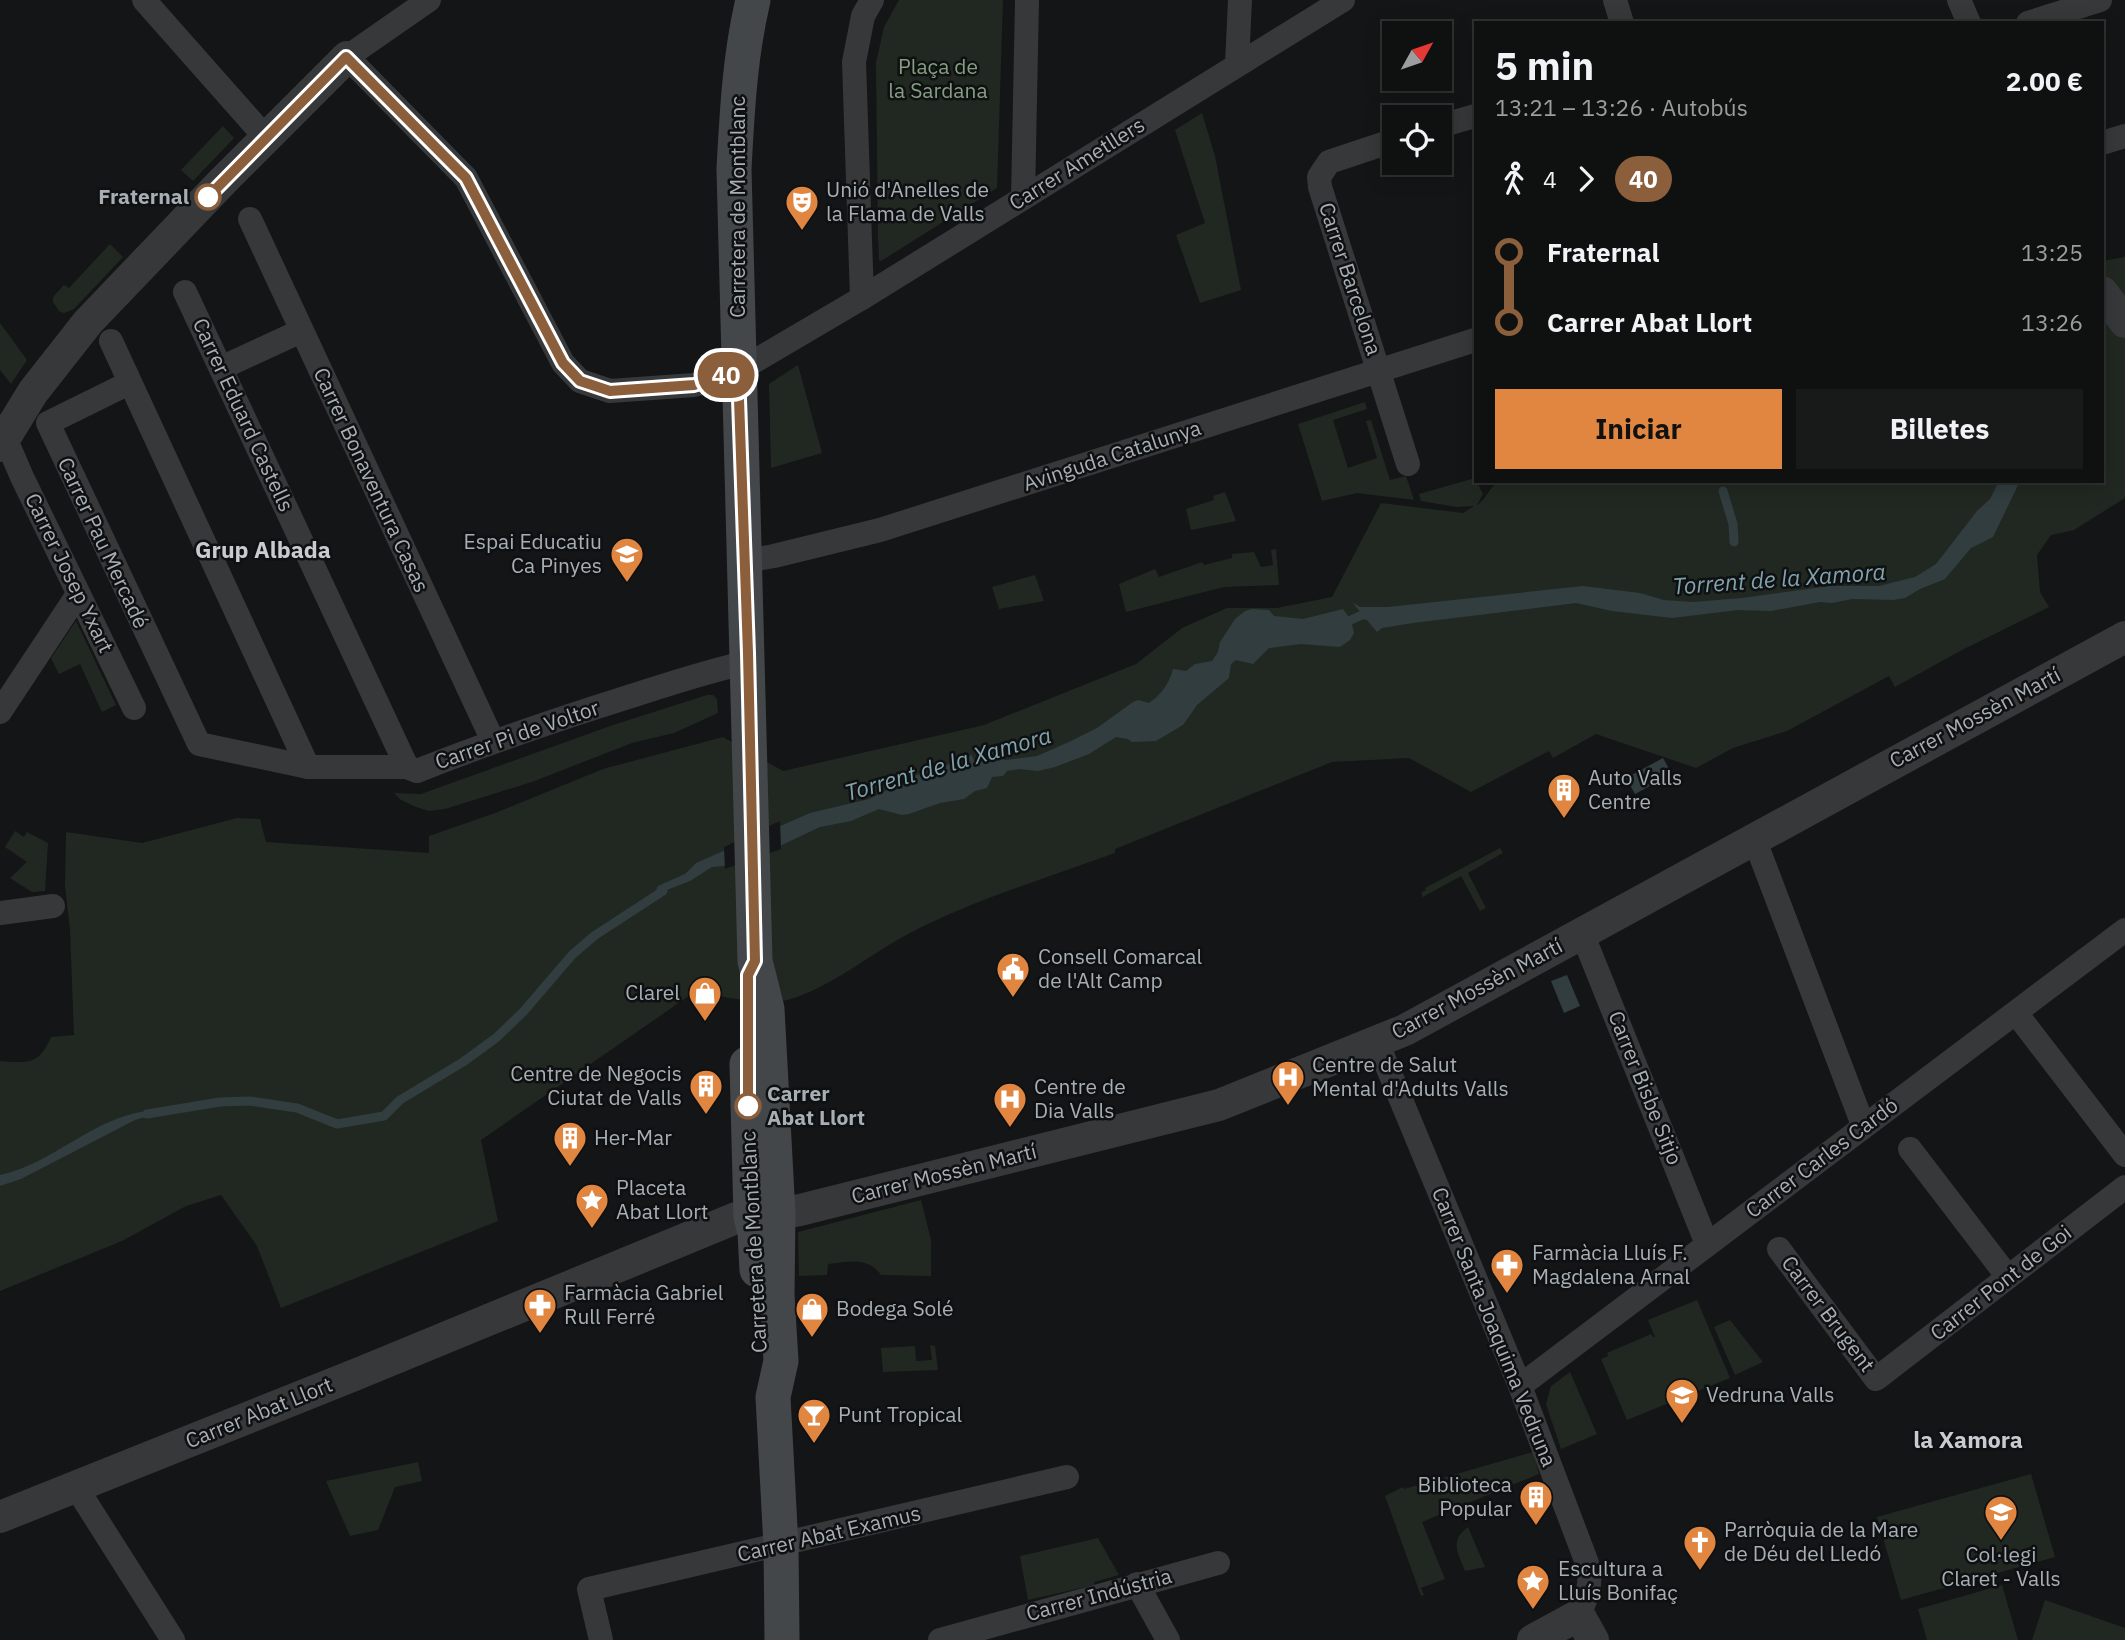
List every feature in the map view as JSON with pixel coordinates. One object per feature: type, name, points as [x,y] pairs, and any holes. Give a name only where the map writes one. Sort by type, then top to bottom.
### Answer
[{"type":"main road","name":"Carretera de Montblanc","points":[[753,0],[738,92],[734,169],[755,961],[767,1009],[755,1048],[764,1198],[764,1215],[755,1232],[760,1362],[773,1397]]},
{"type":"main road","name":"Carretera de Montblanc","points":[[764,1215],[760,1222],[766,1243],[769,1328],[781,1361],[773,1397],[781,1546],[782,1640]]},
{"type":"street","points":[[144,0],[266,138]]},
{"type":"street","points":[[2,436],[89,322],[266,138],[346,57],[429,0]]},
{"type":"street","points":[[862,298],[854,62],[863,16],[872,0]]},
{"type":"street","points":[[1023,198],[1027,0]]},
{"type":"street","points":[[1237,65],[1240,0]]},
{"type":"street","name":"Carrer Ametllers","points":[[346,57],[466,178],[563,363],[580,381],[610,391],[694,385],[738,371],[862,298],[1343,0]]},
{"type":"street","points":[[1615,0],[1621,21]]},
{"type":"street","points":[[1959,0],[1968,21]]},
{"type":"street","points":[[2034,21],[2100,0]]},
{"type":"street","points":[[1452,123],[1474,116]]},
{"type":"street","points":[[2104,142],[2125,136]]},
{"type":"street","name":"Carrer Barcelona","points":[[1382,144],[1329,162],[1319,177],[1408,464]]},
{"type":"street","name":"Carrer Bonaventura Casas","points":[[250,219],[494,741]]},
{"type":"street","name":"Carrer Eduard Castells","points":[[185,292],[407,767]]},
{"type":"street","points":[[2104,295],[2125,322]]},
{"type":"street","points":[[221,368],[302,331]]},
{"type":"street","name":"Avinguda Catalunya","points":[[746,561],[880,530],[1474,340]]},
{"type":"street","points":[[111,341],[308,767]]},
{"type":"street","name":"Carrer Pau Mercadé","points":[[129,383],[48,423],[149,643],[199,744]]},
{"type":"street","name":"Carrer Josep Yxart","points":[[2,436],[134,708]]},
{"type":"street","points":[[0,712],[78,594]]},
{"type":"street","name":"Carrer Mossèn Martí","points":[[764,1215],[800,1210],[1219,1105],[1377,1042],[1417,1023],[2125,636]]},
{"type":"street","name":"Carrer Pi de Voltor","points":[[199,744],[308,767],[407,767],[417,771],[494,741],[713,670],[749,662]]},
{"type":"street","points":[[1754,838],[1863,1125]]},
{"type":"street","points":[[0,913],[53,906]]},
{"type":"street","name":"Carrer Carles Cardó","points":[[1520,1386],[2125,930]]},
{"type":"street","name":"Carrer Bisbe Sitjo","points":[[1582,933],[1707,1244]]},
{"type":"street","points":[[2016,1013],[2125,1155]]},
{"type":"street","name":"Carrer Santa Joaquima Vedruna","points":[[1377,1042],[1520,1386],[1591,1574],[1587,1593],[1586,1627]]},
{"type":"street","points":[[1910,1149],[2008,1277]]},
{"type":"street","name":"Carrer Pont de Goi","points":[[1876,1379],[2125,1187]]},
{"type":"street","name":"Carrer Abat Llort","points":[[0,1517],[736,1218],[764,1215]]},
{"type":"street","name":"Carrer Brugent","points":[[1779,1249],[1876,1379]]},
{"type":"street","name":"Carrer Abat Examus","points":[[601,1640],[589,1589],[1067,1477]]},
{"type":"street","points":[[76,1486],[173,1640]]},
{"type":"street","name":"Carrer Indústria","points":[[940,1640],[1218,1563]]},
{"type":"street","points":[[1137,1584],[1168,1640]]},
{"type":"street","points":[[1533,1640],[1586,1627]]},
{"type":"green space","name":"Plaça de la Sardana","points":[[899,0],[1003,0],[997,188],[881,261],[878,237],[876,63],[884,27]]},
{"type":"green space","points":[[1202,113],[1215,156],[1241,290],[1200,303],[1176,235],[1205,223],[1175,130]]},
{"type":"green space","points":[[223,126],[234,138],[193,181],[181,170]]},
{"type":"green space","points":[[110,244],[123,257],[74,309],[64,313],[59,311],[53,297],[64,285],[69,288]]},
{"type":"green space","points":[[2125,257],[2125,498],[2074,530],[2051,535],[2037,555],[2040,592],[2049,607],[1895,687],[1889,676],[1787,731],[1733,748],[1696,768],[1596,734],[1553,758],[1549,751],[1471,792],[1409,758],[1332,762],[1115,849],[1115,853],[961,909],[897,940],[823,986],[791,999],[758,1001],[696,991],[481,1140],[498,1221],[281,1308],[257,1246],[221,1195],[186,1206],[122,1241],[0,1291],[0,1061],[32,1060],[42,1053],[51,1037],[74,1035],[70,930],[65,886],[66,832],[142,843],[237,818],[260,819],[266,842],[429,853],[429,836],[495,813],[603,769],[723,737],[783,771],[984,725],[1136,664],[1182,628],[1227,608],[1277,608],[1332,597],[1381,503],[1463,513],[1474,506],[1456,507],[1421,501],[1419,494],[1474,478],[1474,483],[1478,483],[1483,494],[1477,505],[1498,483],[2104,483],[2104,261]]},
{"type":"green space","points":[[0,323],[27,360],[11,384],[0,370]]},
{"type":"green space","points":[[798,365],[822,453],[771,468],[769,384]]},
{"type":"green space","points":[[1365,402],[1367,409],[1333,420],[1348,468],[1377,458],[1366,421],[1371,420],[1390,480],[1406,476],[1414,500],[1357,493],[1322,501],[1298,424]]},
{"type":"green space","points":[[1225,492],[1236,521],[1191,530],[1186,509],[1214,500],[1213,496]]},
{"type":"green space","points":[[1276,549],[1279,585],[1224,587],[1126,612],[1119,584],[1155,569],[1159,577],[1202,562],[1204,565],[1232,558],[1232,554],[1254,552],[1261,567],[1273,565],[1271,550]]},
{"type":"green space","points":[[1035,575],[1044,601],[999,609],[992,587]]},
{"type":"green space","points":[[76,621],[116,705],[102,712],[80,664],[59,674],[51,658]]},
{"type":"green space","points":[[713,695],[717,699],[718,713],[674,733],[632,743],[532,782],[445,809],[429,811],[401,800],[394,793],[421,794],[613,725]]},
{"type":"green space","points":[[15,831],[24,837],[27,832],[48,843],[45,891],[32,892],[10,878],[27,862],[5,847]]},
{"type":"green space","points":[[1500,848],[1503,853],[1468,873],[1486,908],[1480,911],[1461,876],[1423,897],[1421,893],[1425,888]]},
{"type":"green space","points":[[921,1200],[931,1240],[931,1276],[881,1275],[870,1265],[850,1262],[828,1264],[827,1275],[799,1276],[798,1232]]},
{"type":"green space","points":[[1697,1300],[1730,1378],[1627,1420],[1601,1359],[1608,1356],[1607,1353],[1651,1334],[1655,1337],[1648,1320]]},
{"type":"green space","points":[[1730,1320],[1763,1362],[1735,1375],[1714,1327]]},
{"type":"green space","points":[[930,1345],[935,1346],[938,1370],[883,1372],[881,1348],[915,1346],[916,1361],[932,1360]]},
{"type":"green space","points":[[1570,1372],[1597,1434],[1561,1449],[1546,1404],[1551,1386]]},
{"type":"green space","points":[[1533,1452],[1539,1474],[1422,1522],[1445,1579],[1421,1588],[1424,1595],[1421,1596],[1385,1496],[1403,1487],[1404,1489]]},
{"type":"green space","points":[[418,1462],[422,1481],[395,1487],[378,1530],[350,1536],[326,1481]]},
{"type":"green space","points":[[2031,1474],[2055,1557],[1901,1600],[1877,1517]]},
{"type":"green space","points":[[1468,1527],[1485,1567],[1465,1571],[1457,1542]]},
{"type":"green space","points":[[1098,1538],[1119,1575],[1094,1582],[1094,1585],[1028,1600],[1020,1556]]},
{"type":"green space","points":[[2002,1585],[2018,1640],[1927,1640],[1918,1609]]},
{"type":"green space","points":[[2045,1600],[2125,1628],[2125,1640],[2032,1640]]},
{"type":"shaded area","points":[[1998,483],[2019,483],[1993,537],[1971,548],[1945,579],[1905,598],[1893,600],[1852,599],[1771,611],[1738,610],[1672,618],[1612,611],[1576,603],[1413,623],[1382,628],[1377,632],[1352,602],[1360,607],[1388,607],[1583,586],[1640,593],[1664,600],[1693,602],[1830,586],[1879,586],[1915,577],[1936,564],[1977,511],[1990,499]]},
{"type":"shaded area","points":[[1252,609],[1269,610],[1274,616],[1303,619],[1343,609],[1351,620],[1354,633],[1350,640],[1340,647],[1301,644],[1269,648],[1253,664],[1236,660],[1231,664],[1229,678],[1197,705],[1183,725],[1156,741],[1132,742],[1116,737],[1089,754],[1055,767],[1038,771],[1019,769],[1007,771],[1003,776],[992,777],[987,788],[975,791],[964,799],[940,803],[902,815],[879,809],[851,821],[820,827],[782,845],[723,866],[712,867],[690,881],[654,895],[658,886],[685,874],[696,863],[810,813],[869,799],[929,769],[949,764],[963,767],[971,754],[975,762],[985,759],[994,762],[995,759],[987,753],[994,752],[1005,760],[1037,756],[1071,741],[1097,728],[1133,702],[1138,700],[1149,703],[1164,688],[1173,669],[1186,671],[1195,664],[1212,661],[1220,642],[1235,619]]},
{"type":"shaded area","points":[[1663,758],[1672,774],[1635,794],[1626,778]]},
{"type":"shaded area","points":[[1567,975],[1580,1006],[1564,1013],[1551,981]]},
{"type":"shaded area","points":[[148,1111],[158,1113],[135,1120],[21,1179],[0,1186],[0,1175],[38,1161],[109,1122]]},
{"type":"pier","points":[[780,821],[781,849],[725,869],[724,847]]},
{"type":"waterway","points":[[1723,491],[1733,524],[1734,542]]},
{"type":"waterway","name":"Torrent de la Xamora","points":[[1342,624],[1362,615],[1371,615]]},
{"type":"waterway","name":"Torrent de la Xamora","points":[[147,1114],[220,1102],[250,1101],[297,1108],[337,1124],[384,1116],[400,1100],[463,1062],[496,1038],[524,1011],[572,955],[594,936],[663,891]]},
{"type":"bus line","name":"40","points":[[208,197],[346,57],[466,178],[563,363],[580,381],[610,391],[694,385],[738,371],[755,961],[748,975],[748,1106]]},
{"type":"place","name":"Fraternal","points":[[208,197]]},
{"type":"place","name":"Unió d'Anelles de la Flama de Valls","points":[[802,232]]},
{"type":"place","name":"Espai Educatiu Ca Pinyes","points":[[627,584]]},
{"type":"place","name":"Auto Valls Centre","points":[[1564,820]]},
{"type":"place","name":"Consell Comarcal de l'Alt Camp","points":[[1013,999]]},
{"type":"place","name":"Clarel","points":[[705,1023]]},
{"type":"place","name":"Carrer Abat Llort","points":[[748,1106]]},
{"type":"place","name":"Centre de Salut Mental d'Adults Valls","points":[[1288,1107]]},
{"type":"place","name":"Centre de Negocis Ciutat de Valls","points":[[706,1116]]},
{"type":"place","name":"Centre de Dia Valls","points":[[1010,1129]]},
{"type":"place","name":"Her-Mar","points":[[570,1168]]},
{"type":"place","name":"Placeta Abat Llort","points":[[592,1230]]},
{"type":"place","name":"Farmàcia Lluís F. Magdalena Arnal","points":[[1507,1295]]},
{"type":"place","name":"Farmàcia Gabriel Rull Ferré","points":[[540,1335]]},
{"type":"place","name":"Bodega Solé","points":[[812,1339]]},
{"type":"place","name":"Vedruna Valls","points":[[1682,1425]]},
{"type":"place","name":"Punt Tropical","points":[[814,1445]]},
{"type":"place","name":"Biblioteca Popular","points":[[1536,1527]]},
{"type":"place","name":"Col·legi Claret - Valls","points":[[2001,1542]]},
{"type":"place","name":"Parròquia de la Mare de Déu del Lledó","points":[[1700,1572]]},
{"type":"place","name":"Escultura a Lluís Bonifaç","points":[[1533,1611]]},
{"type":"district","name":"Grup Albada","points":[[263,550]]},
{"type":"district","name":"la Xamora","points":[[1968,1440]]}]
